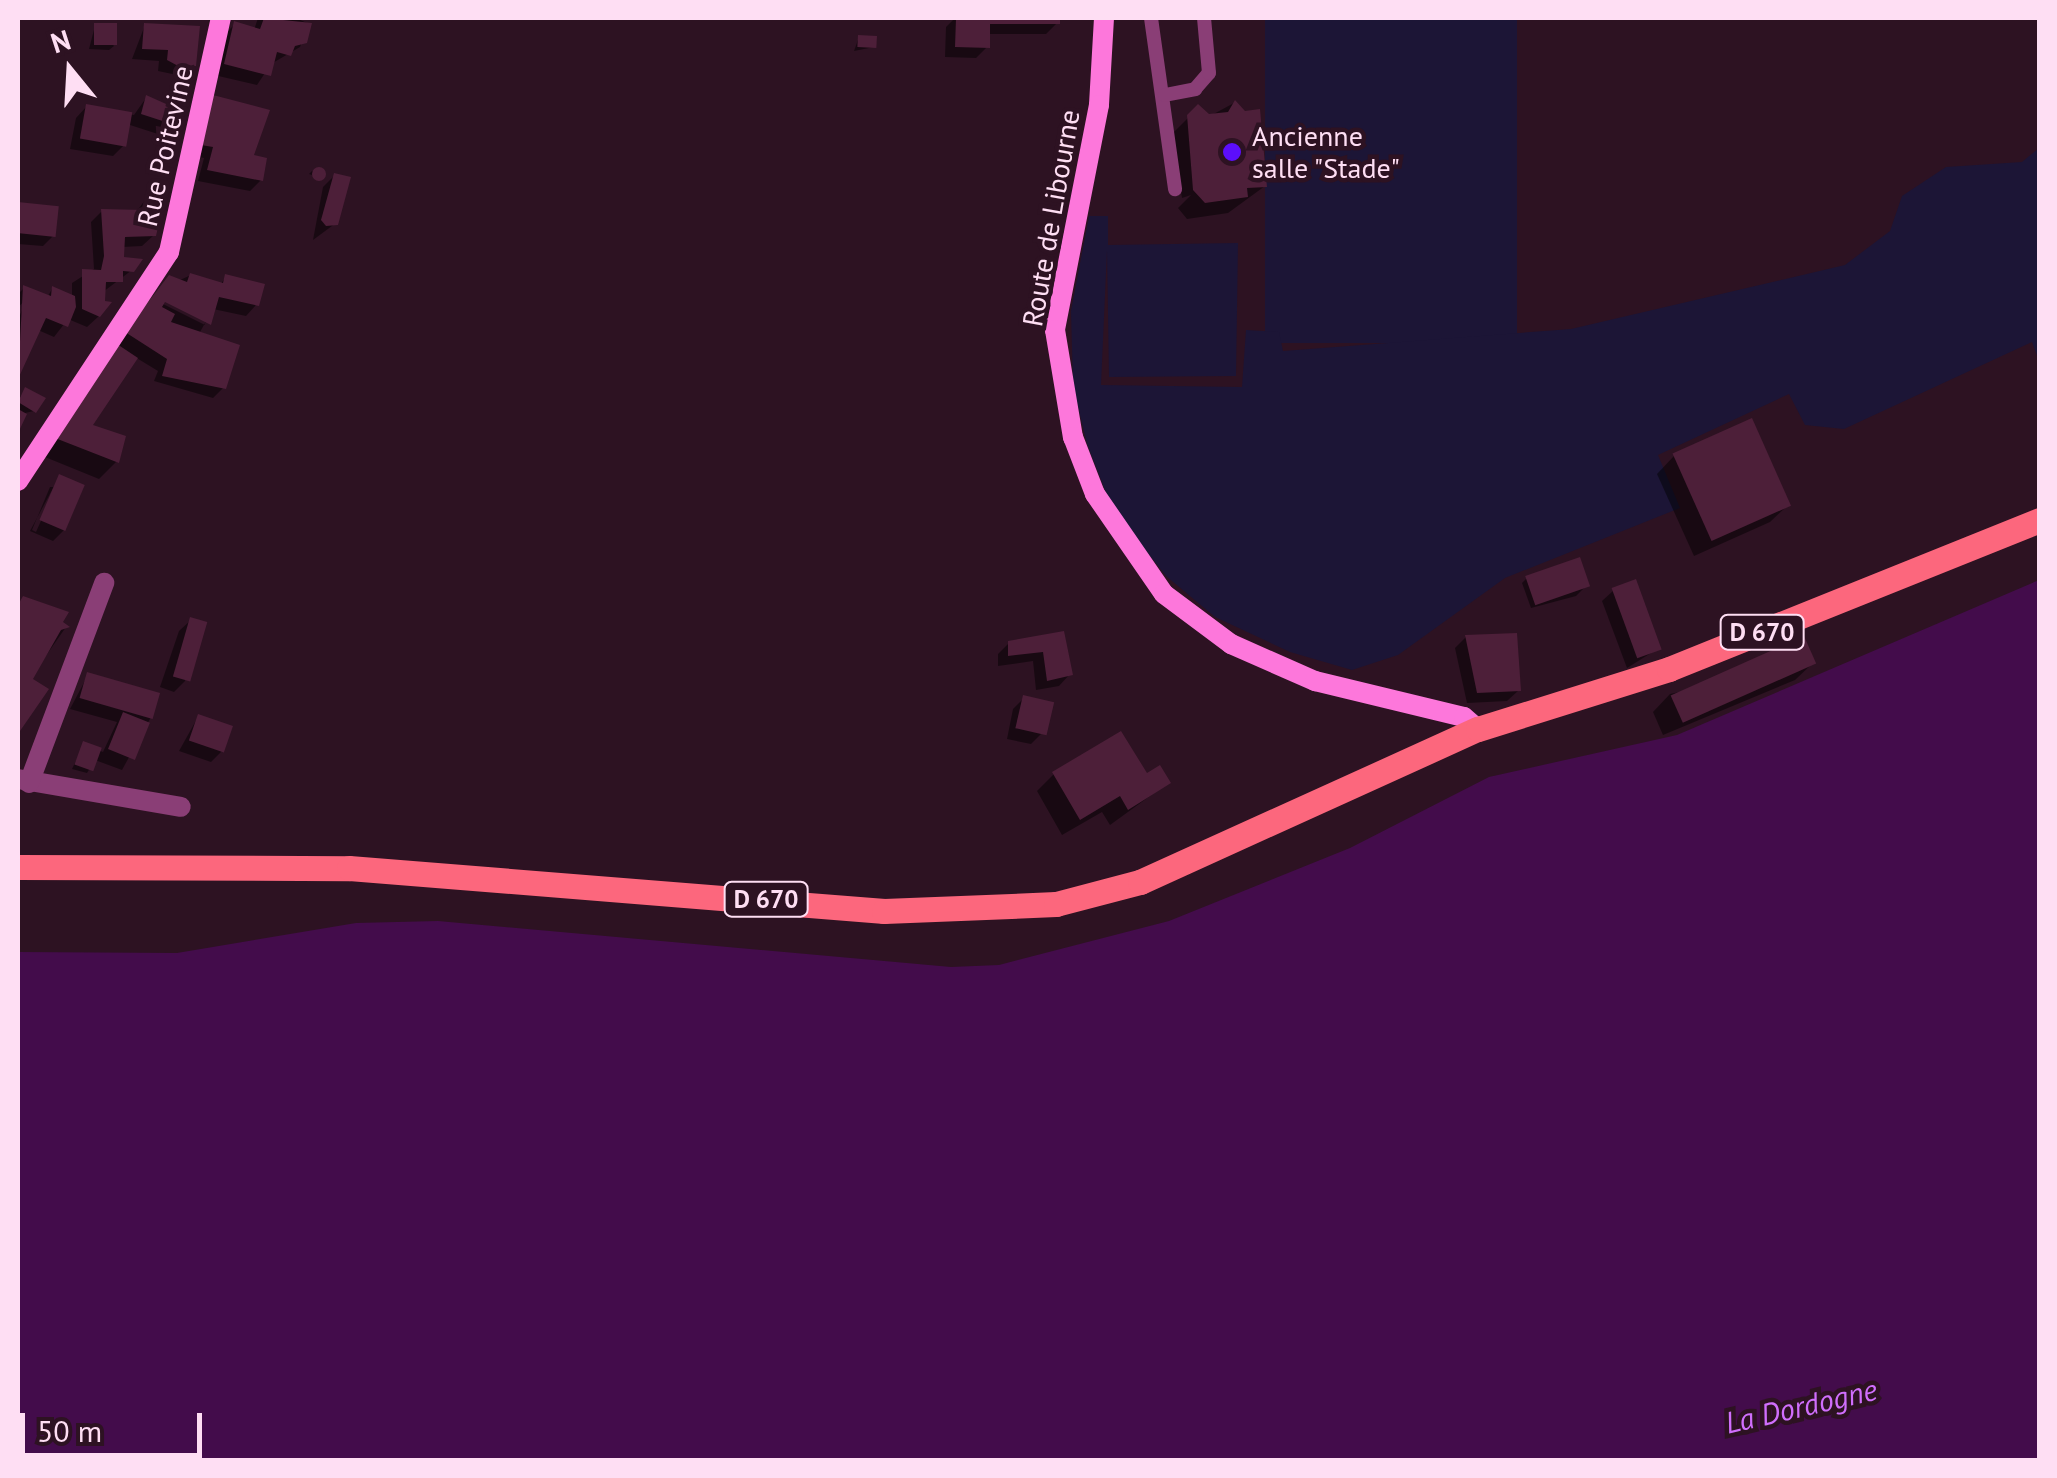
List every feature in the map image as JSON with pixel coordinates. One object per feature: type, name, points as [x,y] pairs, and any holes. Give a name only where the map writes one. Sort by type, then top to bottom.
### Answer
[{"type":"main road","name":"D 670","points":[[18,866],[348,868],[884,911],[978,912],[1056,904],[1140,882],[1478,729],[1669,670],[2040,520]]},
{"type":"street","name":"Rue Poitevine","points":[[18,482],[169,252],[222,18]]},
{"type":"street","name":"Route de Libourne","points":[[1104,18],[1099,105],[1055,330],[1073,437],[1094,494],[1164,594],[1230,644],[1315,681],[1464,717],[1478,729]]},
{"type":"street","points":[[104,583],[23,781],[182,806]]},
{"type":"lane","points":[[1151,18],[1165,95],[1175,189]]},
{"type":"lane","points":[[1165,95],[1195,89],[1209,73],[1204,18]]},
{"type":"shaded area","points":[[1265,18],[1517,18],[1517,343],[1265,343]]},
{"type":"shaded area","points":[[2039,148],[2039,361],[2032,342],[1844,429],[1805,425],[1789,394],[1658,455],[1680,508],[1505,578],[1398,655],[1352,670],[1290,652],[1215,617],[1166,576],[1112,508],[1087,444],[1073,386],[1071,311],[1089,216],[1108,216],[1108,245],[1238,243],[1236,376],[1109,377],[1107,250],[1101,385],[1242,387],[1246,330],[1279,332],[1283,351],[1571,329],[1845,265],[1890,231],[1902,196],[1946,167],[2022,162]]},
{"type":"water","name":"La Dordogne","points":[[2039,580],[2039,1460],[18,1460],[18,952],[177,953],[356,923],[438,921],[951,967],[999,965],[1169,921],[1350,848],[1489,777],[1677,735]]},
{"type":"building","points":[[264,18],[312,23],[307,43],[295,46],[291,56],[277,52],[271,76],[224,64],[234,21],[260,29]]},
{"type":"building","points":[[956,18],[1060,18],[1060,24],[990,24],[990,48],[955,47]]},
{"type":"building","points":[[94,23],[117,23],[117,45],[94,45]]},
{"type":"building","points":[[144,23],[200,26],[196,66],[180,67],[167,60],[168,50],[142,49]]},
{"type":"building","points":[[858,35],[877,36],[876,48],[857,47]]},
{"type":"building","points":[[146,95],[184,112],[181,127],[141,114]]},
{"type":"building","points":[[213,95],[270,110],[254,155],[267,158],[263,181],[207,170],[213,147],[201,145]]},
{"type":"building","name":"Ancienne salle \"Stade\"","points":[[1235,100],[1245,111],[1260,109],[1267,187],[1247,188],[1248,197],[1205,203],[1193,190],[1187,115],[1198,104],[1209,114],[1228,112]]},
{"type":"building","points":[[86,104],[132,112],[126,147],[80,138]]},
{"type":"building","points":[[319,167],[326,174],[319,181],[312,174]]},
{"type":"building","points":[[334,173],[351,177],[338,225],[326,226],[321,220]]},
{"type":"building","points":[[148,192],[166,192],[156,236],[125,237],[124,257],[143,259],[134,272],[123,271],[123,282],[106,282],[105,301],[112,302],[100,317],[82,309],[82,269],[101,270],[104,256],[101,209],[144,210]]},
{"type":"building","points":[[18,202],[59,206],[56,237],[18,233]]},
{"type":"building","points":[[190,273],[223,283],[225,274],[265,284],[259,306],[219,297],[211,325],[165,302],[162,307],[175,314],[171,322],[240,345],[226,389],[162,376],[167,359],[125,332],[169,275],[187,282]]},
{"type":"building","points":[[23,285],[51,296],[52,286],[75,296],[76,307],[68,327],[46,318],[18,379]]},
{"type":"building","points":[[117,344],[138,358],[93,425],[126,436],[119,463],[55,438]]},
{"type":"building","points":[[25,387],[46,398],[36,413],[18,402]]},
{"type":"building","points":[[18,409],[27,414],[18,433]]},
{"type":"building","points":[[1752,418],[1791,506],[1712,541],[1673,453]]},
{"type":"building","points":[[59,474],[85,485],[65,531],[39,520]]},
{"type":"building","points":[[1580,557],[1590,586],[1535,605],[1525,576]]},
{"type":"building","points":[[1636,579],[1662,649],[1637,658],[1612,588]]},
{"type":"building","points":[[23,596],[69,612],[63,622],[70,627],[61,630],[33,679],[49,689],[18,734],[18,605]]},
{"type":"building","points":[[190,617],[207,622],[190,682],[173,677]]},
{"type":"building","points":[[1064,631],[1073,675],[1047,681],[1043,652],[1008,656],[1008,641]]},
{"type":"building","points":[[1517,633],[1521,691],[1477,693],[1465,635]]},
{"type":"building","points":[[1804,636],[1816,663],[1683,723],[1671,695]]},
{"type":"building","points":[[87,672],[160,693],[153,719],[80,698]]},
{"type":"building","points":[[1023,695],[1054,702],[1047,735],[1015,728]]},
{"type":"building","points":[[123,712],[150,723],[135,760],[108,749]]},
{"type":"building","points":[[198,714],[233,726],[224,753],[189,740]]},
{"type":"building","points":[[1121,731],[1147,773],[1160,765],[1171,783],[1128,810],[1120,796],[1080,820],[1052,772]]},
{"type":"building","points":[[83,741],[102,748],[93,771],[74,764]]},
{"type":"place","name":"Ancienne salle \"Stade\"","points":[[1232,152]]}]
